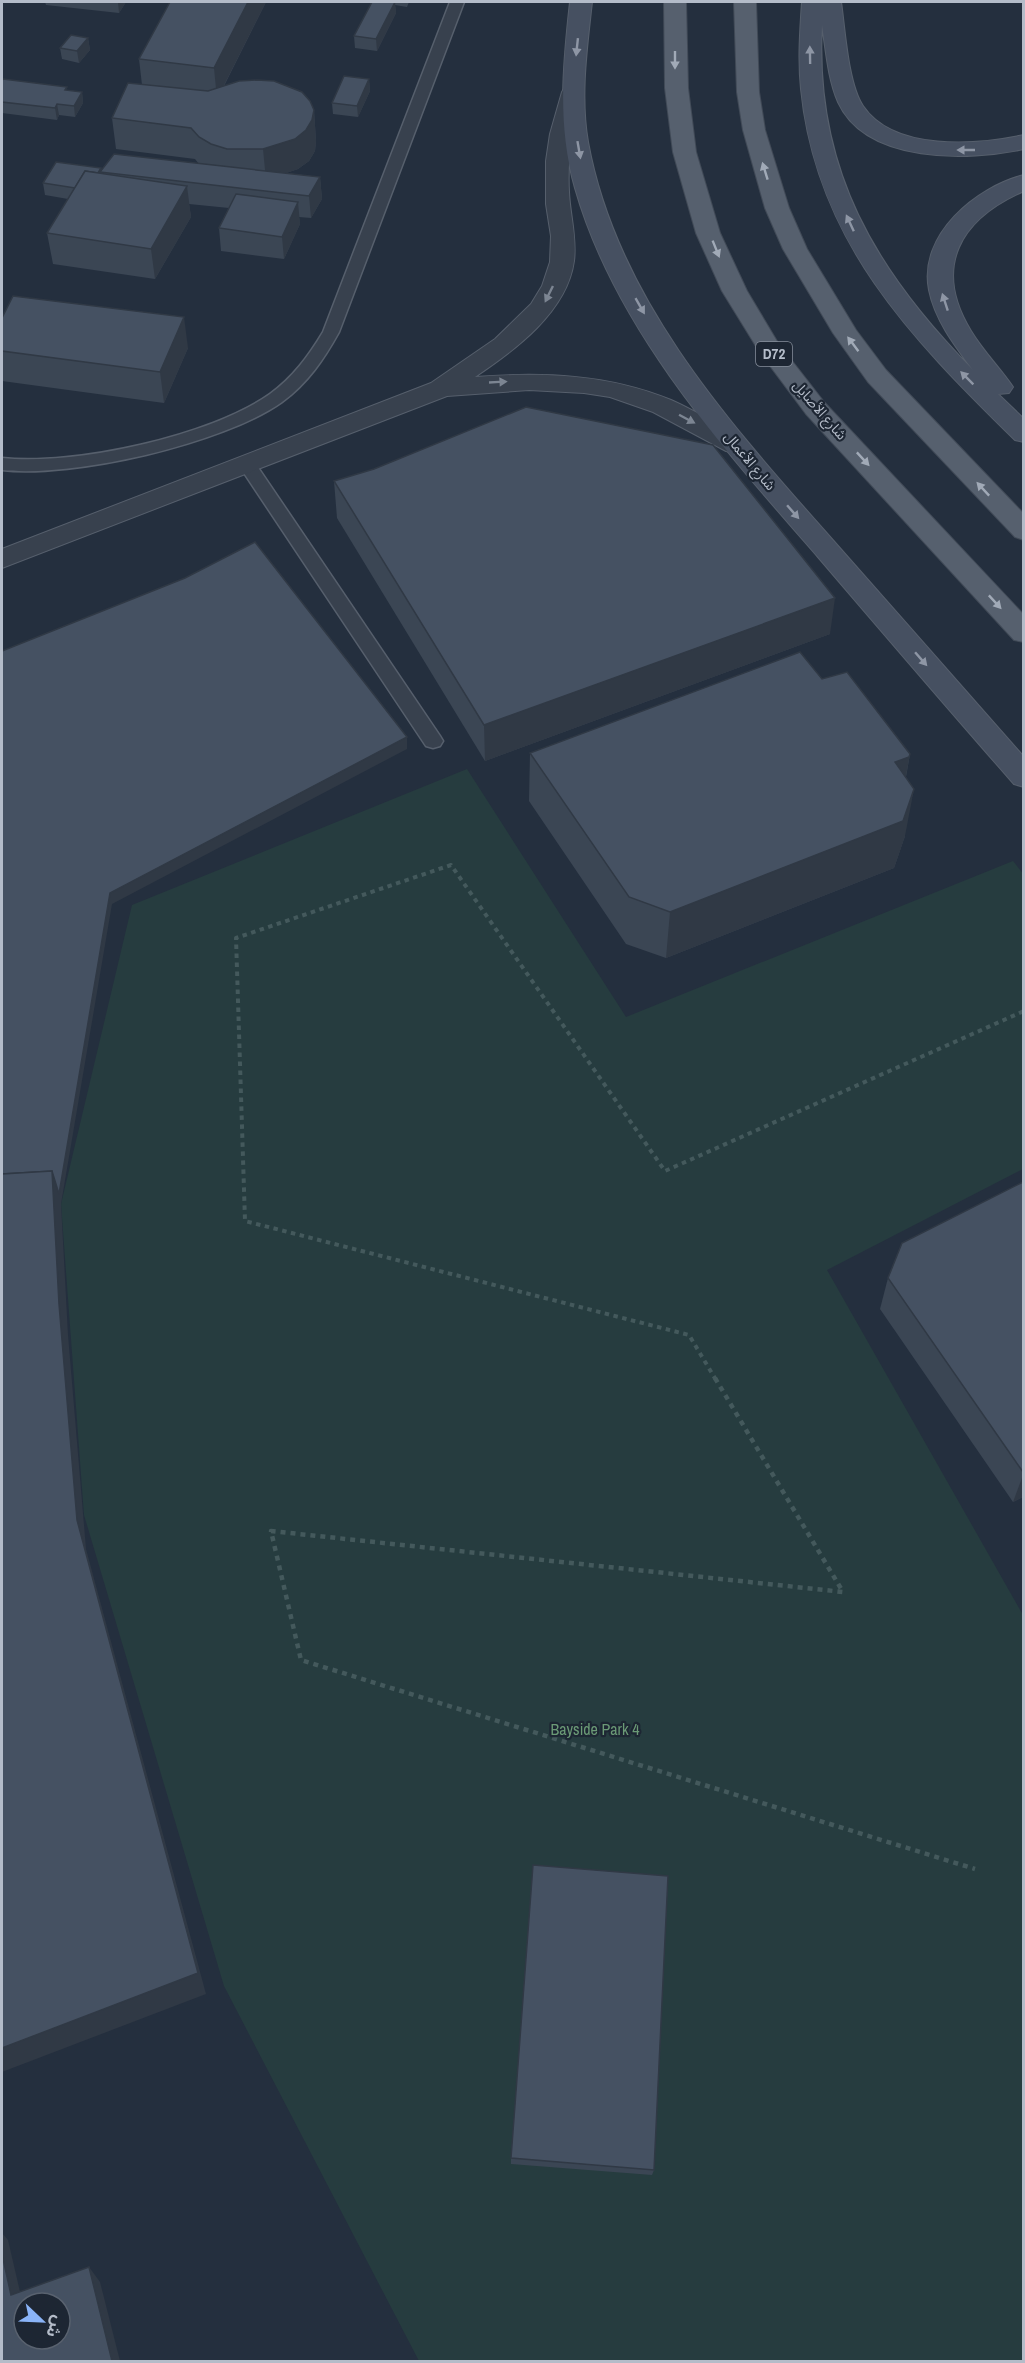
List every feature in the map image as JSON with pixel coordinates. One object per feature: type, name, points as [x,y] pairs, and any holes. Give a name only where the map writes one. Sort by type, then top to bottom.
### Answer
[{"type":"main road","name":"شارع الأصايل","points":[[675,2],[676,92],[680,132],[689,173],[702,216],[720,260],[743,304],[771,350],[805,396],[1023,633]]},
{"type":"main road","points":[[745,2],[748,92],[754,130],[777,208],[795,249],[839,325],[877,376],[1023,531]]},
{"type":"street","name":"شارع الأعمال","points":[[581,2],[573,92],[574,123],[585,177],[598,220],[612,254],[664,347],[735,445],[1023,777]]},
{"type":"street","points":[[813,2],[809,53],[820,149],[834,190],[854,232],[879,274],[911,317],[949,360],[1023,434]]},
{"type":"street","points":[[830,2],[845,92],[854,112],[874,128],[900,140],[931,148],[963,151],[996,149],[1023,142]]},
{"type":"street","points":[[2,559],[440,388],[518,334],[544,303],[560,271],[563,238],[555,177],[557,148],[563,120],[573,92]]},
{"type":"street","points":[[1023,182],[991,198],[970,213],[954,230],[944,250],[940,271],[944,299],[956,328],[1023,420]]},
{"type":"street","points":[[440,388],[529,381],[597,388],[660,405],[735,445]]},
{"type":"lane","points":[[2,464],[38,467],[64,466],[202,433],[234,422],[262,408],[287,391],[307,372],[322,353],[331,332],[457,2]]},
{"type":"lane","points":[[247,464],[433,741]]},
{"type":"path","points":[[975,1869],[301,1660],[271,1531],[843,1592],[689,1335],[245,1221],[236,938],[451,865],[666,1172],[1023,1011]]},
{"type":"green space","name":"Bayside Park 4","points":[[467,769],[626,1017],[1013,861],[1024,875],[1023,1169],[827,1270],[1023,1615],[1023,2361],[419,2361],[224,1986],[84,1515],[61,1204],[132,905]]},
{"type":"building","points":[[170,2],[248,2],[214,68],[139,59]]},
{"type":"building","points":[[372,2],[395,2],[376,39],[354,36]]},
{"type":"building","points":[[71,35],[88,38],[77,51],[60,48]]},
{"type":"building","points":[[344,76],[369,79],[357,106],[332,103]]},
{"type":"building","points":[[3,79],[67,87],[65,90],[82,92],[74,106],[57,104],[55,108],[2,102]]},
{"type":"building","points":[[239,81],[274,81],[302,92],[310,101],[314,110],[312,120],[306,130],[295,139],[263,149],[227,149],[199,137],[191,128],[112,118],[128,83],[208,91]]},
{"type":"building","points":[[114,154],[320,177],[309,196],[100,172]]},
{"type":"building","points":[[56,162],[101,168],[98,173],[85,171],[75,188],[43,183]]},
{"type":"building","points":[[85,171],[187,186],[151,249],[47,233]]},
{"type":"building","points":[[236,194],[298,202],[282,237],[219,228]]},
{"type":"building","points":[[13,296],[184,317],[160,372],[2,351],[2,318]]},
{"type":"building","points":[[526,407],[713,445],[835,598],[484,725],[334,481],[374,469]]},
{"type":"building","points":[[255,542],[407,737],[110,893],[59,1194],[52,1171],[2,1174],[2,651],[185,578]]},
{"type":"building","points":[[800,652],[822,679],[847,672],[910,754],[909,757],[895,762],[914,789],[903,821],[670,912],[629,897],[530,753]]},
{"type":"building","points":[[52,1171],[59,1304],[77,1520],[198,1973],[2,2048],[2,1174]]},
{"type":"building","points":[[1023,1182],[1023,1472],[888,1278],[902,1243]]},
{"type":"building","points":[[533,1865],[668,1876],[654,2170],[511,2158]]},
{"type":"building","points":[[2,2254],[12,2295],[12,2351],[72,2351],[72,2291],[22,2291],[89,2267],[112,2361],[2,2361]]}]
